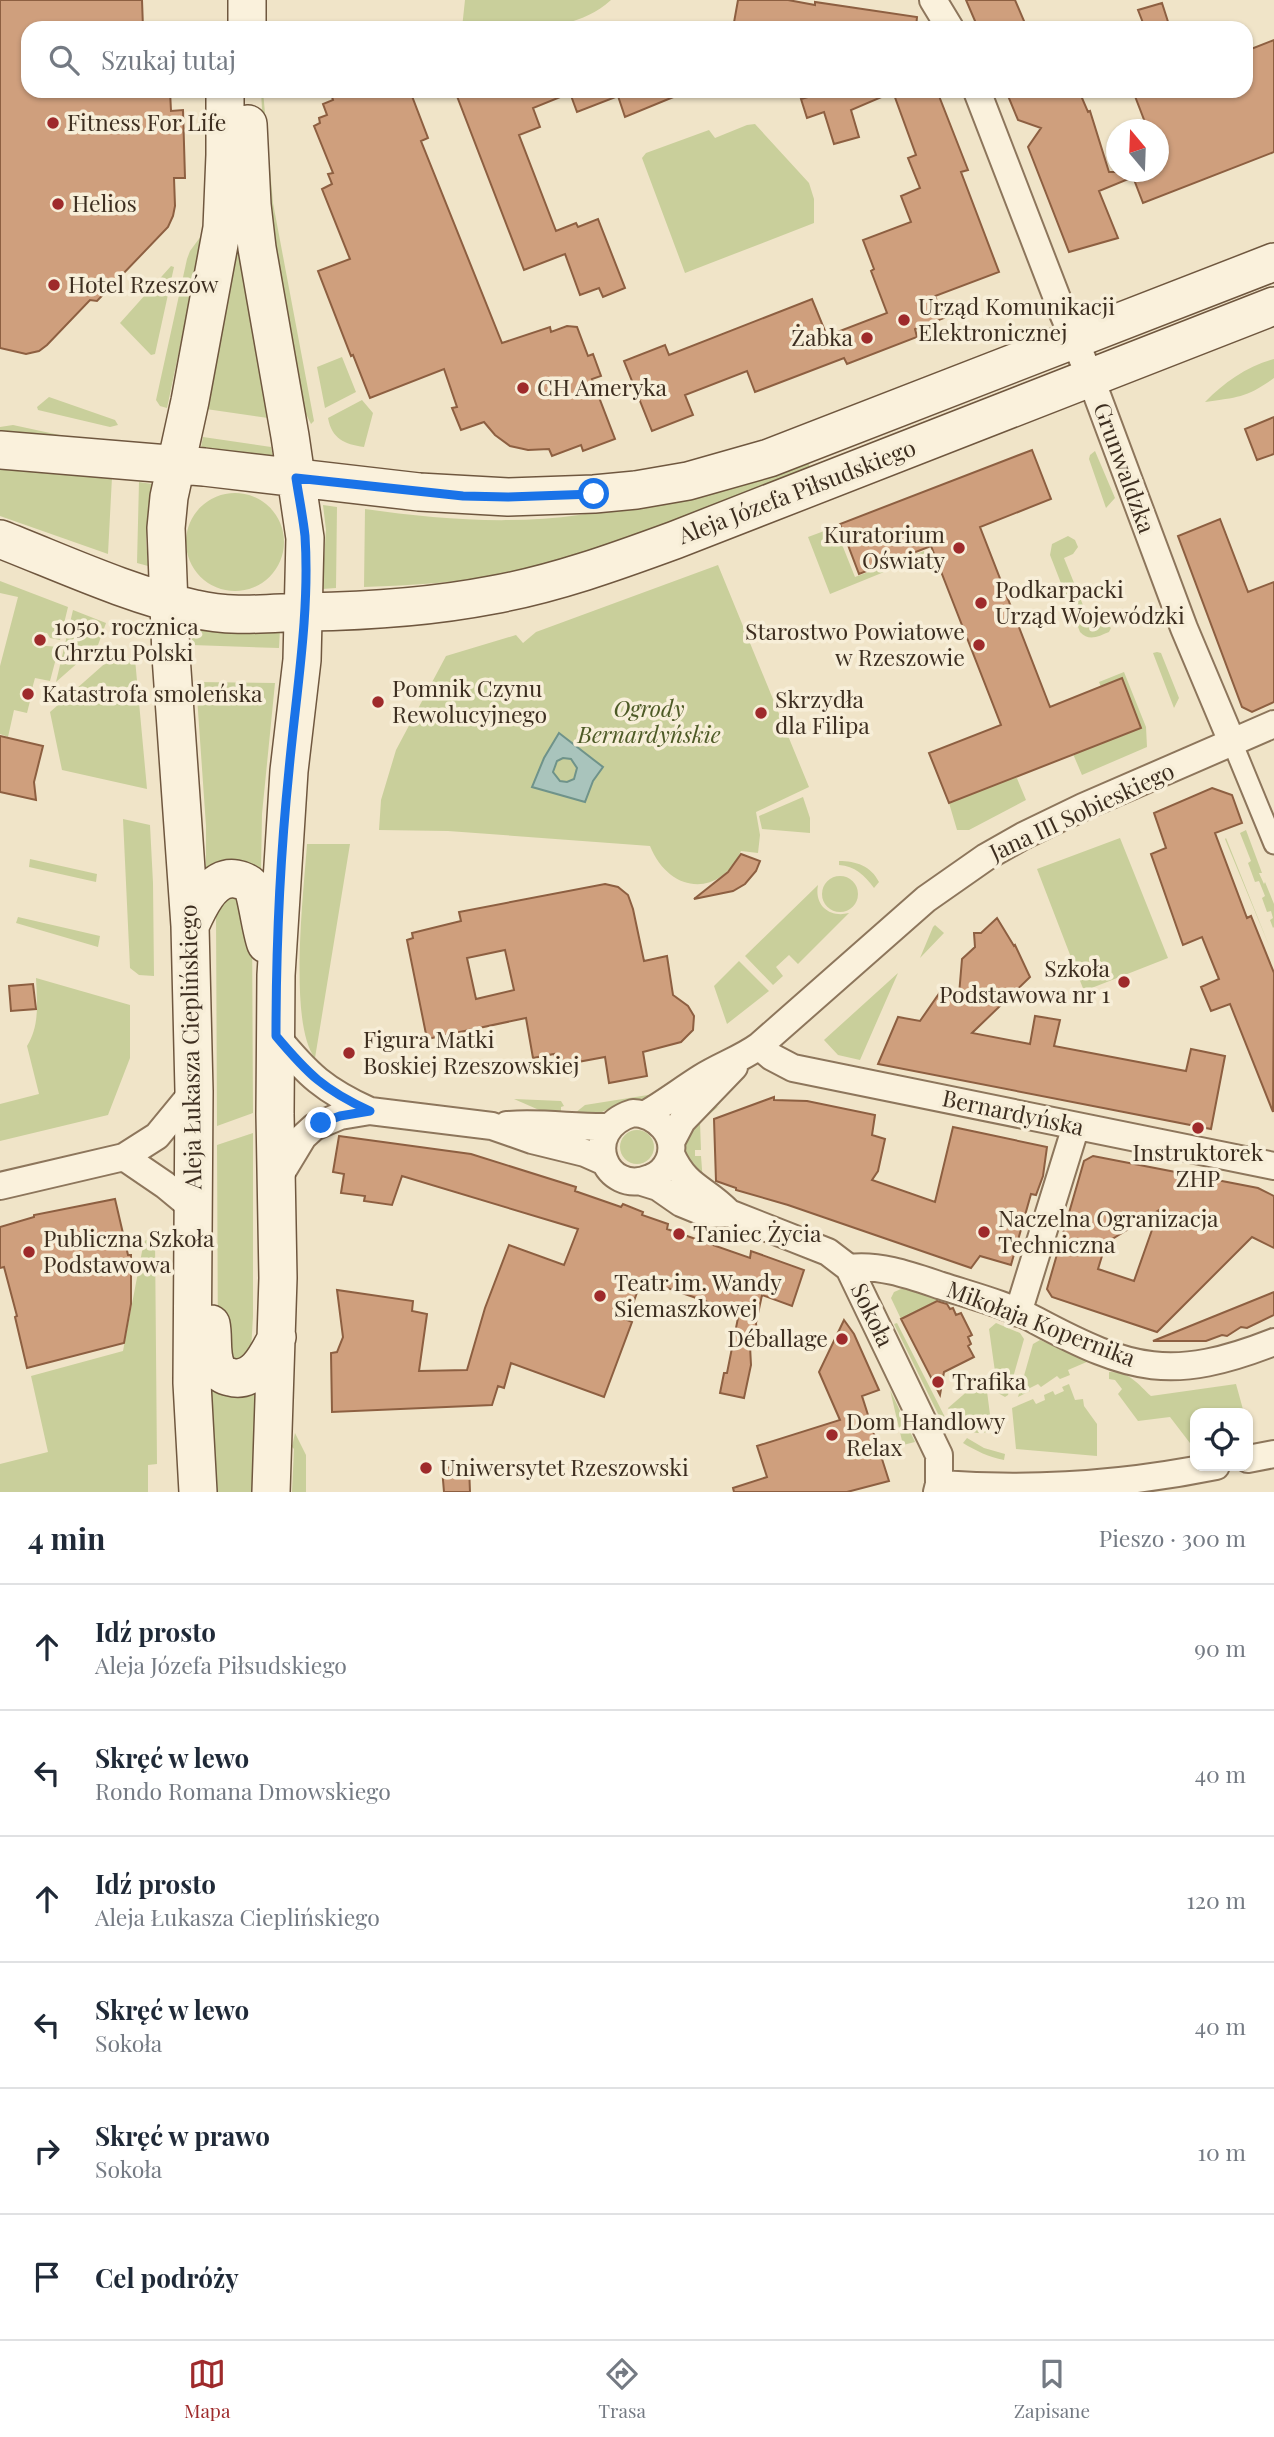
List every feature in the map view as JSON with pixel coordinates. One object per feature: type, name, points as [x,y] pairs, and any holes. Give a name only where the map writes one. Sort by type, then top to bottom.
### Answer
[{"type":"main road","points":[[0,450],[176,465],[222,228],[225,98]]},
{"type":"main road","points":[[248,98],[249,156],[257,248],[305,538],[302,660],[289,771],[276,975],[277,1337],[271,1492]]},
{"type":"main road","name":"Aleja Józefa Piłsudskiego","points":[[176,465],[419,492],[508,497],[594,494],[688,481],[769,458],[1274,262]]},
{"type":"main road","name":"Aleja Józefa Piłsudskiego","points":[[169,602],[197,610],[232,614],[367,611],[452,602],[528,587],[599,567],[675,540],[1274,306]]},
{"type":"main road","name":"Aleja Łukasza Cieplińskiego","points":[[176,465],[166,528],[190,926],[194,1091],[192,1382],[198,1492]]},
{"type":"main road","points":[[0,539],[114,584],[169,602]]},
{"type":"main road","points":[[190,926],[198,906],[212,889],[232,878],[243,880],[254,892],[262,934],[276,975]]},
{"type":"main road","points":[[194,1269],[213,1332],[214,1359],[218,1371],[237,1379],[252,1373],[266,1359],[277,1337]]},
{"type":"street","points":[[933,0],[946,21]]},
{"type":"street","name":"Grunwaldzka","points":[[979,98],[1091,379],[1184,628],[1274,844]]},
{"type":"street","name":"Jana III Sobieskiego","points":[[671,1148],[682,1121],[751,1052],[926,899],[979,861],[1071,813],[1274,724]]},
{"type":"street","points":[[276,1036],[304,1070],[337,1096],[370,1111]]},
{"type":"street","name":"Jana III Sobieskiego","points":[[646,1114],[668,1102],[702,1077],[751,1052]]},
{"type":"street","name":"Bernardyńska","points":[[751,1052],[772,1057],[793,1068],[1274,1166]]},
{"type":"street","points":[[0,1186],[124,1157],[157,1136],[194,1091]]},
{"type":"street","points":[[277,1180],[303,1137],[314,1127],[340,1116],[370,1111],[492,1126],[603,1161],[619,1177],[631,1182],[642,1182],[662,1171],[671,1148],[665,1128],[646,1114],[622,1117],[610,1126],[602,1143],[603,1161]]},
{"type":"street","points":[[492,1126],[533,1123],[610,1126]]},
{"type":"street","points":[[1018,1313],[1076,1126]]},
{"type":"street","name":"Sokoła","points":[[671,1148],[678,1169],[696,1189],[718,1202],[729,1213],[828,1252],[849,1268],[939,1455],[938,1488]]},
{"type":"street","points":[[124,1157],[160,1181],[194,1209]]},
{"type":"street","name":"Sokoła","points":[[642,1182],[658,1187],[681,1203],[708,1214],[729,1213]]},
{"type":"street","name":"Mikołaja Kopernika","points":[[849,1268],[862,1266],[918,1277],[1036,1320],[1057,1333],[1120,1359],[1142,1364],[1193,1366],[1213,1363],[1274,1342]]},
{"type":"street","points":[[938,1488],[1161,1485],[1202,1471]]},
{"type":"green space","points":[[465,0],[611,0],[595,12],[574,21],[463,21]]},
{"type":"green space","points":[[261,98],[264,98],[273,203],[314,421],[311,424],[301,404],[268,221]]},
{"type":"green space","points":[[755,124],[809,183],[814,199],[814,223],[685,273],[642,158],[646,153],[709,130],[715,138]]},
{"type":"green space","points":[[204,232],[167,408],[160,406],[156,400],[187,259]]},
{"type":"green space","points":[[239,247],[268,418],[206,409],[236,250]]},
{"type":"green space","points":[[171,266],[174,267],[155,354],[151,355],[120,323]]},
{"type":"green space","points":[[342,357],[356,392],[325,408],[317,367]]},
{"type":"green space","points":[[1274,359],[1274,378],[1264,385],[1241,396],[1205,402],[1236,376]]},
{"type":"green space","points":[[49,397],[115,420],[118,425],[110,427],[38,410],[37,407]]},
{"type":"green space","points":[[362,400],[373,413],[364,447],[336,436],[328,418]]},
{"type":"green space","points":[[13,425],[78,439],[0,435],[0,427]]},
{"type":"green space","points":[[203,437],[271,447],[273,457],[201,447]]},
{"type":"green space","points":[[1095,451],[1115,498],[1106,508],[1089,459]]},
{"type":"green space","points":[[807,458],[812,473],[594,554],[481,578],[364,587],[365,509],[472,520],[525,520],[579,515],[665,498]]},
{"type":"green space","points":[[0,465],[112,477],[108,554],[0,516]]},
{"type":"green space","points":[[139,482],[152,484],[146,540],[148,566],[137,563]]},
{"type":"green space","points":[[225,493],[245,493],[270,507],[281,523],[284,542],[281,561],[270,577],[245,591],[225,591],[208,583],[194,569],[186,552],[186,532],[194,515],[208,501]]},
{"type":"green space","points":[[323,505],[337,507],[336,588],[322,589],[326,530]]},
{"type":"green space","points":[[835,527],[855,577],[924,551],[926,555],[830,594],[808,537]]},
{"type":"green space","points":[[1068,536],[1075,540],[1078,547],[1073,554],[1064,558],[1091,625],[1104,622],[1111,628],[1109,632],[1098,636],[1087,637],[1080,632],[1050,555],[1052,544]]},
{"type":"green space","name":"Ogrody Bernardyńskie","points":[[718,565],[809,787],[756,812],[760,835],[758,853],[741,851],[732,866],[720,877],[708,883],[694,884],[681,881],[669,873],[658,862],[650,846],[448,831],[379,830],[381,800],[396,750],[446,656],[516,635],[523,643],[536,632]]},
{"type":"green space","points":[[0,581],[68,607],[60,640],[50,638],[47,633],[37,632],[35,645],[59,647],[50,681],[35,678],[32,689],[25,688],[23,699],[30,701],[27,713],[14,710],[8,737],[0,734],[0,666],[18,597],[0,593]]},
{"type":"green space","points":[[73,610],[106,623],[98,645],[56,682]]},
{"type":"green space","points":[[191,629],[243,632],[280,629],[279,648],[192,645]]},
{"type":"green space","points":[[1153,653],[1161,653],[1179,698],[1174,708]]},
{"type":"green space","points":[[110,659],[135,659],[147,789],[62,770],[50,712]]},
{"type":"green space","points":[[1124,672],[1146,727],[1147,747],[1082,775],[1073,754],[1141,728],[1122,679],[1101,687],[1099,682]]},
{"type":"green space","points":[[196,682],[275,683],[262,814],[261,871],[206,872],[206,826]]},
{"type":"green space","points":[[1016,776],[1026,800],[969,830],[957,830],[949,803]]},
{"type":"green space","points":[[803,797],[810,818],[810,833],[762,829],[759,816]]},
{"type":"green space","points":[[123,819],[150,825],[154,976],[139,975],[130,968]]},
{"type":"green space","points":[[1246,830],[1262,873],[1259,873],[1274,904],[1273,928],[1271,911],[1267,912],[1262,898],[1265,896],[1259,881],[1255,882],[1248,863],[1251,861],[1240,833]]},
{"type":"green space","points":[[1120,838],[1168,958],[1084,991],[1037,869]]},
{"type":"green space","points":[[1226,838],[1270,948],[1225,839]]},
{"type":"green space","points":[[307,844],[350,844],[315,1058],[307,1041],[300,987],[301,923]]},
{"type":"green space","points":[[30,859],[97,874],[96,882],[29,867]]},
{"type":"green space","points":[[839,861],[862,866],[872,872],[879,882],[874,888],[859,872],[839,865]]},
{"type":"green space","points":[[840,876],[853,881],[858,894],[853,907],[840,912],[827,907],[822,894],[827,881]]},
{"type":"green space","points":[[818,885],[818,899],[825,909],[836,914],[849,913],[798,964],[789,955],[776,967],[783,976],[773,985],[745,956]]},
{"type":"green space","points":[[238,893],[252,913],[253,1113],[217,1126],[216,913],[221,900]]},
{"type":"green space","points":[[18,917],[100,936],[98,947],[16,923]]},
{"type":"green space","points":[[935,925],[944,933],[920,958],[933,927]]},
{"type":"green space","points":[[739,961],[769,991],[727,1024],[714,986]]},
{"type":"green space","points":[[898,973],[860,1060],[838,1055],[824,1040]]},
{"type":"green space","points":[[36,978],[130,1005],[130,1058],[108,1115],[0,1141],[0,1104],[39,1094],[27,1046],[36,1022]]},
{"type":"green space","points":[[667,1092],[644,1100],[626,1101],[591,1117],[575,1116],[585,1105]]},
{"type":"green space","points":[[514,1099],[561,1101],[564,1106],[561,1107],[561,1114],[546,1113]]},
{"type":"green space","points":[[719,1106],[700,1122],[701,1150],[695,1150],[695,1156],[701,1156],[703,1182],[686,1155],[685,1142],[687,1135],[710,1110]]},
{"type":"green space","points":[[637,1130],[649,1135],[654,1147],[649,1159],[637,1164],[625,1159],[620,1147],[625,1135]]},
{"type":"green space","points":[[253,1133],[253,1316],[251,1351],[242,1364],[218,1352],[217,1145]]},
{"type":"green space","points":[[155,1237],[157,1464],[148,1465],[148,1492],[0,1492],[0,1464],[48,1452],[31,1376],[123,1351],[144,1241]]},
{"type":"green space","points":[[901,1289],[940,1299],[901,1319],[891,1298],[894,1292]]},
{"type":"green space","points":[[897,1323],[950,1427],[948,1429],[894,1324]]},
{"type":"green space","points":[[996,1323],[1020,1333],[1024,1339],[1008,1395],[1005,1397],[998,1393],[989,1329]]},
{"type":"green space","points":[[1040,1340],[1089,1361],[1068,1370],[1070,1375],[1060,1379],[1057,1376],[1041,1387],[1038,1384],[1018,1397],[1033,1344]]},
{"type":"green space","points":[[1109,1372],[1128,1376],[1151,1396],[1236,1384],[1243,1408],[1190,1408],[1190,1443],[1170,1417],[1138,1421],[1118,1394],[1122,1389],[1115,1380],[1109,1379]]},
{"type":"green space","points":[[985,1376],[992,1430],[985,1433],[972,1432],[956,1420],[948,1408]]},
{"type":"green space","points":[[209,1384],[258,1385],[253,1492],[216,1492]]},
{"type":"green space","points":[[1069,1384],[1075,1400],[1083,1399],[1084,1406],[1097,1424],[1097,1456],[1016,1449],[1012,1408],[1033,1399],[1036,1404],[1045,1400],[1044,1395],[1053,1391],[1055,1395],[1064,1391],[1062,1387]]},
{"type":"green space","points":[[890,1390],[915,1442],[903,1445]]},
{"type":"green space","points":[[295,1433],[306,1455],[306,1492],[292,1492],[292,1447]]},
{"type":"green space","points":[[967,1438],[984,1448],[1005,1454],[1004,1460],[963,1443]]},
{"type":"water","points":[[559,733],[603,767],[593,781],[585,802],[532,787],[544,758]],"holes":[[[563,758],[571,759],[577,768],[574,779],[560,781],[553,772],[557,761]]]},
{"type":"building","points":[[0,0],[142,0],[143,21],[21,21],[21,98],[170,98],[171,111],[183,110],[185,178],[174,178],[173,216],[168,227],[97,301],[90,300],[47,345],[39,351],[26,354],[0,348]]},
{"type":"building","points":[[738,0],[788,0],[815,5],[815,2],[917,17],[917,21],[734,21]]},
{"type":"building","points":[[966,0],[1015,0],[1024,21],[975,21]]},
{"type":"building","points":[[1162,3],[1168,21],[1142,21],[1138,10]]},
{"type":"building","points":[[1274,40],[1274,152],[1143,203],[1135,182],[1169,182],[1169,119],[1144,119],[1136,98],[1253,98],[1253,48]]},
{"type":"building","points":[[332,98],[413,98],[428,138],[421,141],[502,343],[550,327],[551,332],[567,326],[577,327],[588,356],[593,354],[601,376],[592,379],[615,439],[583,451],[581,445],[552,456],[549,449],[528,450],[510,446],[484,422],[461,430],[452,408],[457,407],[444,369],[370,398],[318,271],[350,259],[322,189],[332,184],[328,174],[333,173],[314,126],[320,123],[319,118],[327,115],[323,104]]},
{"type":"building","points":[[458,98],[558,98],[533,108],[540,127],[519,135],[556,231],[576,223],[578,227],[598,219],[625,288],[603,297],[599,288],[580,295],[565,254],[524,270]]},
{"type":"building","points":[[572,98],[613,98],[577,112]]},
{"type":"building","points":[[619,98],[671,98],[625,117]]},
{"type":"building","points":[[879,98],[851,110],[859,137],[834,144],[824,112],[807,118],[801,99]]},
{"type":"building","points":[[895,98],[940,98],[968,170],[961,172],[999,272],[935,296],[944,318],[915,329],[917,337],[847,364],[844,358],[755,392],[747,371],[685,395],[693,415],[652,431],[624,361],[665,345],[669,355],[812,299],[827,336],[887,313],[863,240],[911,222],[901,196],[920,188],[908,158],[916,155]]},
{"type":"building","points":[[1009,98],[1082,98],[1088,112],[1090,111],[1106,162],[1106,182],[1121,182],[1099,191],[1118,238],[1069,252],[1028,147],[1041,128],[1018,120]]},
{"type":"building","points":[[1274,417],[1274,454],[1257,460],[1245,429]]},
{"type":"building","name":"Podkarpacki Urząd Wojewódzki","points":[[1032,450],[1051,499],[980,527],[1050,707],[1122,678],[1141,728],[949,803],[929,753],[1001,725],[931,546],[859,574],[840,524]]},
{"type":"building","points":[[1220,519],[1248,592],[1274,582],[1274,702],[1252,712],[1242,707],[1178,536]]},
{"type":"building","points":[[0,736],[43,746],[34,782],[36,800],[0,792]]},
{"type":"building","points":[[1212,788],[1232,795],[1242,823],[1215,833],[1247,918],[1251,916],[1274,973],[1273,1112],[1230,1004],[1211,1011],[1201,987],[1219,979],[1202,937],[1183,945],[1151,854],[1166,848],[1154,813]]},
{"type":"building","points":[[741,854],[760,861],[756,871],[745,884],[733,891],[694,899],[728,872]]},
{"type":"building","points":[[605,884],[618,887],[628,895],[633,909],[644,961],[667,956],[673,995],[688,1006],[694,1016],[693,1030],[681,1042],[643,1052],[647,1076],[609,1083],[605,1057],[556,1066],[554,1054],[533,1058],[526,1018],[427,1039],[407,940],[413,938],[412,933],[461,921],[459,912]],"holes":[[[505,950],[514,990],[476,999],[467,958]]]},
{"type":"building","points":[[997,918],[1015,945],[1030,977],[972,1033],[1030,1044],[1035,1016],[1060,1020],[1054,1046],[1186,1071],[1191,1049],[1225,1056],[1211,1129],[878,1064],[898,1017],[920,1021],[945,985],[959,995],[962,959],[975,947],[974,933],[981,933]]},
{"type":"building","points":[[33,984],[36,1009],[11,1011],[9,986]]},
{"type":"building","points":[[774,1097],[774,1100],[807,1101],[875,1115],[872,1135],[885,1139],[878,1171],[872,1180],[935,1202],[953,1127],[1047,1147],[1043,1176],[1036,1195],[1031,1194],[1011,1265],[980,1256],[971,1268],[716,1181],[714,1119]]},
{"type":"building","points":[[339,1136],[471,1154],[576,1187],[575,1191],[621,1207],[623,1204],[643,1212],[642,1215],[668,1224],[667,1229],[750,1258],[751,1251],[804,1270],[792,1306],[762,1295],[756,1323],[758,1346],[750,1346],[751,1365],[744,1398],[720,1393],[724,1373],[727,1373],[739,1313],[642,1279],[627,1320],[632,1322],[604,1397],[511,1363],[504,1388],[498,1386],[492,1405],[332,1412],[331,1353],[337,1352],[343,1337],[337,1290],[413,1301],[412,1311],[427,1314],[419,1371],[467,1370],[485,1308],[509,1245],[564,1265],[578,1229],[402,1176],[392,1205],[364,1201],[365,1196],[341,1193],[344,1174],[333,1172]]},
{"type":"building","points":[[1093,1156],[1258,1188],[1274,1196],[1274,1248],[1252,1237],[1157,1332],[1052,1297],[1047,1289],[1084,1161]],"holes":[[[1159,1210],[1134,1281],[1098,1269],[1106,1243]]]},
{"type":"building","points":[[115,1199],[128,1255],[131,1255],[131,1304],[124,1343],[27,1368],[4,1267],[0,1268],[0,1227],[34,1215]]},
{"type":"building","points":[[1274,1292],[1274,1315],[1247,1328],[1241,1327],[1227,1336],[1222,1335],[1206,1341],[1153,1341]]},
{"type":"building","points":[[937,1301],[947,1304],[950,1309],[953,1308],[956,1315],[961,1313],[972,1335],[968,1337],[971,1344],[968,1346],[974,1357],[944,1372],[940,1395],[901,1319]]},
{"type":"building","name":"Dom Handlowy Relax","points":[[844,1320],[854,1334],[879,1390],[862,1396],[889,1481],[847,1492],[734,1492],[733,1488],[767,1477],[757,1446],[840,1420],[819,1372]]},
{"type":"building","points":[[469,1466],[470,1492],[444,1492],[442,1468]]},
{"type":"place","name":"Fitness For Life","points":[[53,123]]},
{"type":"place","name":"Helios","points":[[58,204]]},
{"type":"place","name":"Hotel Rzeszów","points":[[54,285]]},
{"type":"place","name":"Urząd Komunikacji Elektronicznej","points":[[904,320]]},
{"type":"place","name":"Żabka","points":[[867,338]]},
{"type":"place","name":"CH Ameryka","points":[[523,388]]},
{"type":"place","name":"Kuratorium Oświaty","points":[[959,548]]},
{"type":"place","name":"Podkarpacki Urząd Wojewódzki","points":[[981,603]]},
{"type":"place","name":"1050. rocznica Chrztu Polski","points":[[40,640]]},
{"type":"place","name":"Starostwo Powiatowe w Rzeszowie","points":[[979,645]]},
{"type":"place","name":"Katastrofa smoleńska","points":[[28,694]]},
{"type":"place","name":"Pomnik Czynu Rewolucyjnego","points":[[378,702]]},
{"type":"place","name":"Skrzydła dla Filipa","points":[[761,713]]},
{"type":"place","name":"Szkoła Podstawowa nr 1","points":[[1124,982]]},
{"type":"place","name":"Figura Matki Boskiej Rzeszowskiej","points":[[349,1053]]},
{"type":"place","name":"Instruktorek ZHP","points":[[1198,1128]]},
{"type":"place","name":"Naczelna Ogranizacja Techniczna","points":[[984,1232]]},
{"type":"place","name":"Taniec Życia","points":[[679,1234]]},
{"type":"place","name":"Publiczna Szkoła Podstawowa","points":[[29,1252]]},
{"type":"place","name":"Teatr im. Wandy Siemaszkowej","points":[[600,1296]]},
{"type":"place","name":"Déballage","points":[[842,1339]]},
{"type":"place","name":"Trafika","points":[[938,1382]]},
{"type":"place","name":"Dom Handlowy Relax","points":[[832,1435]]},
{"type":"place","name":"Uniwersytet Rzeszowski","points":[[426,1468]]},
{"type":"route","points":[[321,1123],[340,1116],[370,1111],[337,1096],[304,1070],[276,1036],[276,975],[284,846],[304,612],[305,538],[296,478],[463,496],[594,494]]}]
